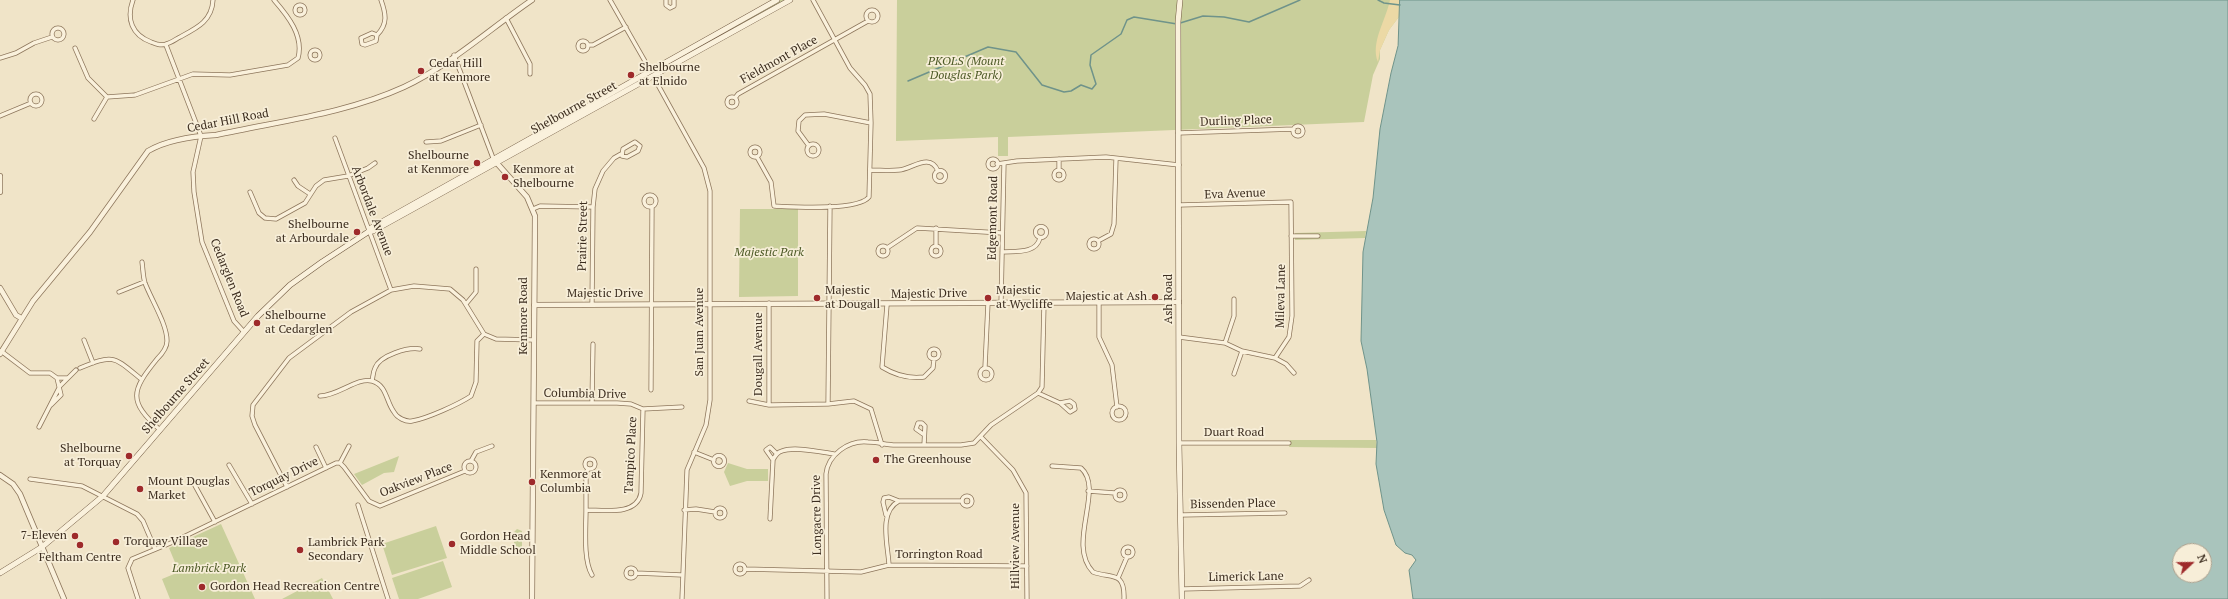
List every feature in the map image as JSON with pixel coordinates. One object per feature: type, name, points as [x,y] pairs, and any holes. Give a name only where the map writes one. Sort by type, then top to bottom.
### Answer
[{"type":"main road","name":"Shelbourne Street","points":[[0,573],[42,547],[103,496],[244,332],[290,285],[368,232],[371,228],[493,158],[777,0]]},
{"type":"main road","name":"Shelbourne Street","points":[[368,232],[372,232],[790,0]]},
{"type":"main road","name":"Ash Road","points":[[1180,0],[1178,22],[1179,443],[1182,599]]},
{"type":"main road","points":[[650,70],[653,76]]},
{"type":"street","points":[[133,0],[130,13],[130,23],[135,32],[144,40],[166,45],[202,25],[211,14],[213,0]]},
{"type":"street","points":[[107,97],[134,94],[193,74],[230,75],[288,65],[295,61],[299,53],[300,44],[289,18],[274,0]]},
{"type":"street","points":[[376,35],[372,33],[362,37],[360,43],[365,45],[375,42],[377,40],[376,35],[384,27],[386,16],[381,0]]},
{"type":"street","name":"Cedar Hill Road","points":[[1,352],[21,318],[90,232],[144,156],[162,145],[201,136],[216,135],[325,113],[370,100],[404,87],[454,55],[532,0]]},
{"type":"street","points":[[615,0],[610,1],[650,70]]},
{"type":"street","points":[[666,0],[666,5],[670,8],[674,6],[674,0]]},
{"type":"street","points":[[757,157],[771,182],[774,206],[848,207],[866,201],[869,197],[871,170],[871,101],[868,89],[850,68],[813,0]]},
{"type":"street","points":[[289,18],[296,13]]},
{"type":"street","points":[[506,18],[530,64],[530,74]]},
{"type":"street","name":"Fieldmont Place","points":[[735,98],[738,94],[868,21]]},
{"type":"street","points":[[588,45],[593,45],[626,27]]},
{"type":"street","points":[[0,58],[16,53],[34,42],[52,37]]},
{"type":"street","points":[[166,45],[201,136]]},
{"type":"street","points":[[75,48],[88,78],[107,97]]},
{"type":"street","points":[[299,53],[309,54]]},
{"type":"street","name":"Kenmore Road","points":[[454,55],[493,158],[523,191],[533,209],[534,403],[532,599]]},
{"type":"street","name":"San Juan Avenue","points":[[653,76],[704,168],[710,191],[709,413],[687,470],[684,510],[682,599]]},
{"type":"street","points":[[94,119],[107,97]]},
{"type":"street","points":[[0,116],[31,103]]},
{"type":"street","points":[[808,146],[798,131],[799,121],[805,115],[819,113],[871,123]]},
{"type":"street","points":[[426,142],[441,141],[481,125]]},
{"type":"street","name":"Durling Place","points":[[1178,133],[1294,129]]},
{"type":"street","name":"Cedarglen Road","points":[[201,136],[193,172],[194,192],[202,242],[234,321],[244,332]]},
{"type":"street","name":"Arbordale Avenue","points":[[335,138],[368,232],[391,290]]},
{"type":"street","name":"Prairie Street","points":[[592,304],[593,207],[599,178],[614,158],[621,154],[623,149],[635,142],[639,144],[640,148],[638,151],[627,157],[621,154]]},
{"type":"street","name":"Edgemont Road","points":[[1001,304],[1004,163],[1106,157],[1179,165]]},
{"type":"street","points":[[1059,159],[1059,170]]},
{"type":"street","points":[[1098,241],[1111,234],[1114,224],[1116,159]]},
{"type":"street","points":[[250,192],[259,212],[265,218],[276,219],[304,203],[316,186],[324,180],[348,176],[368,168],[375,163]]},
{"type":"street","points":[[871,170],[901,170],[913,164],[932,163],[938,171]]},
{"type":"street","points":[[997,164],[1004,163]]},
{"type":"street","points":[[0,176],[0,192]]},
{"type":"street","points":[[294,180],[298,186],[310,194]]},
{"type":"street","name":"Eva Avenue","points":[[1179,206],[1291,202]]},
{"type":"street","name":"Mileva Lane","points":[[1275,358],[1289,337],[1292,316],[1291,202]]},
{"type":"street","points":[[533,209],[540,206],[593,207]]},
{"type":"street","points":[[828,404],[830,206]]},
{"type":"street","points":[[651,390],[652,207]]},
{"type":"street","points":[[887,248],[917,228],[1002,232]]},
{"type":"street","points":[[936,228],[936,246]]},
{"type":"street","points":[[1291,236],[1318,236]]},
{"type":"street","points":[[1002,252],[1033,249],[1038,244],[1040,238]]},
{"type":"street","points":[[142,262],[144,282],[165,332],[167,341],[165,351],[141,379],[136,390],[138,402],[144,415],[160,430]]},
{"type":"street","points":[[466,304],[476,292],[476,269]]},
{"type":"street","points":[[119,292],[144,282]]},
{"type":"street","points":[[287,487],[252,416],[253,404],[289,358],[352,312],[391,290],[414,286],[444,287],[457,293],[466,304],[484,334],[496,340],[534,340]]},
{"type":"street","points":[[0,288],[16,315],[21,318]]},
{"type":"street","points":[[1225,342],[1234,316],[1234,299]]},
{"type":"street","name":"Majestic Drive","points":[[534,305],[828,303],[887,305],[1179,302]]},
{"type":"street","name":"Dougall Avenue","points":[[769,303],[769,405]]},
{"type":"street","points":[[985,367],[988,303]]},
{"type":"street","points":[[1099,303],[1099,337],[1112,365],[1117,407]]},
{"type":"street","points":[[770,518],[773,460],[782,450],[800,450],[834,454],[856,443],[867,441],[882,444],[924,445],[961,445],[974,443],[991,425],[1038,393],[1042,387],[1044,304]]},
{"type":"street","points":[[887,305],[882,367],[892,373],[904,377],[924,377],[933,368],[934,359]]},
{"type":"street","points":[[320,396],[333,394],[361,382],[372,381],[382,387],[394,414],[402,419],[411,421],[420,418],[463,401],[471,396],[475,390],[476,348],[478,338],[484,334]]},
{"type":"street","points":[[1179,337],[1225,342],[1242,351],[1275,358],[1286,364],[1294,373]]},
{"type":"street","points":[[84,340],[93,363]]},
{"type":"street","points":[[592,403],[593,344]]},
{"type":"street","points":[[372,381],[375,368],[385,358],[409,347],[420,349]]},
{"type":"street","points":[[1234,374],[1242,351]]},
{"type":"street","points":[[1,352],[30,373],[50,373],[57,378],[60,386]]},
{"type":"street","points":[[80,368],[104,358],[118,360],[141,379]]},
{"type":"street","points":[[39,427],[60,386],[76,370]]},
{"type":"street","points":[[57,378],[67,378]]},
{"type":"street","points":[[1038,393],[1060,403]]},
{"type":"street","points":[[749,401],[769,405],[828,404],[854,401],[871,409],[882,444]]},
{"type":"street","name":"Columbia Drive","points":[[534,403],[631,404],[643,409],[682,407]]},
{"type":"street","name":"Tampico Place","points":[[586,510],[626,509],[633,506],[639,500],[641,493],[643,409]]},
{"type":"street","points":[[923,434],[924,445]]},
{"type":"street","name":"Hillview Avenue","points":[[981,437],[1013,470],[1026,493],[1027,599]]},
{"type":"street","name":"Duart Road","points":[[1179,443],[1289,443]]},
{"type":"street","points":[[340,463],[349,446]]},
{"type":"street","points":[[472,461],[476,452],[492,446]]},
{"type":"street","points":[[316,447],[326,468]]},
{"type":"street","points":[[773,460],[766,450],[770,447],[777,454]]},
{"type":"street","points":[[694,452],[714,460]]},
{"type":"street","name":"Longacre Drive","points":[[827,599],[828,572],[826,474],[827,463],[834,454]]},
{"type":"street","name":"Oakview Place","points":[[340,463],[368,501],[380,506],[465,471],[470,473],[475,470],[475,465],[472,461],[465,464],[465,471]]},
{"type":"street","name":"Torquay Drive","points":[[138,599],[129,575],[129,563],[137,556],[215,522],[326,468],[340,463]]},
{"type":"street","points":[[229,465],[252,504]]},
{"type":"street","points":[[1052,466],[1081,468],[1087,476],[1088,502],[1084,517],[1085,561],[1093,572],[1111,574],[1118,578],[1123,584],[1124,599]]},
{"type":"street","points":[[588,468],[586,473],[586,543],[589,571],[592,575]]},
{"type":"street","points":[[0,476],[10,481],[17,489],[64,599]]},
{"type":"street","points":[[30,479],[77,485],[103,496],[141,517],[155,549]]},
{"type":"street","points":[[193,482],[215,522]]},
{"type":"street","points":[[1088,491],[1115,493]]},
{"type":"street","points":[[889,565],[886,517],[883,502],[884,498],[889,496],[899,501],[962,501]]},
{"type":"street","points":[[886,517],[889,509],[899,501]]},
{"type":"street","points":[[358,505],[388,599]]},
{"type":"street","points":[[684,510],[696,509],[715,512]]},
{"type":"street","name":"Bissenden Place","points":[[1181,515],[1285,513]]},
{"type":"street","points":[[1118,578],[1127,557]]},
{"type":"street","name":"Torrington Road","points":[[744,569],[861,572],[889,565],[1027,566]]},
{"type":"street","points":[[636,573],[682,575]]},
{"type":"street","name":"Limerick Lane","points":[[1182,589],[1300,586],[1309,580]]},
{"type":"green space","points":[[780,0],[787,0],[658,72],[656,68]]},
{"type":"green space","name":"PKOLS (Mount Douglas Park)","points":[[897,0],[1404,0],[1404,10],[1389,30],[1380,50],[1380,59],[1373,75],[1364,122],[1008,137],[1008,156],[998,156],[998,137],[896,141]]},
{"type":"green space","name":"Majestic Park","points":[[740,209],[798,209],[798,296],[739,297]]},
{"type":"green space","points":[[1366,231],[1365,238],[1295,240],[1295,233]]},
{"type":"green space","points":[[1290,440],[1376,440],[1377,448],[1289,447]]},
{"type":"green space","points":[[399,456],[394,472],[384,473],[362,485],[354,474]]},
{"type":"green space","points":[[728,463],[747,469],[768,469],[768,481],[747,481],[730,486],[724,472]]},
{"type":"green space","name":"Lambrick Park","points":[[221,524],[255,599],[170,599],[162,579],[179,572],[169,548]]},
{"type":"green space","points":[[436,526],[447,558],[392,575],[382,544]]},
{"type":"green space","points":[[517,529],[522,531],[522,549],[514,549],[514,532]]},
{"type":"green space","points":[[443,561],[452,587],[418,599],[399,599],[392,578]]},
{"type":"green space","points":[[322,578],[333,599],[282,599]]},
{"type":"sand","points":[[1390,0],[1404,0],[1404,10],[1389,30],[1380,50],[1378,62],[1376,55],[1377,39]]},
{"type":"water","points":[[1400,0],[2228,0],[2228,599],[1413,599],[1409,570],[1416,560],[1412,555],[1405,553],[1396,545],[1384,510],[1376,464],[1377,442],[1367,369],[1361,341],[1363,252],[1373,198],[1380,129],[1398,46]]},
{"type":"waterway","points":[[908,81],[988,47],[1016,52],[1042,85],[1064,92],[1071,91],[1081,85],[1092,89],[1096,84],[1090,65],[1091,55],[1121,34],[1127,20],[1134,17],[1177,24],[1203,16],[1224,17],[1249,22],[1300,0]]},
{"type":"waterway","points":[[1378,0],[1384,3],[1400,5]]},
{"type":"place","name":"Cedar Hill at Kenmore","points":[[421,71]]},
{"type":"place","name":"Shelbourne at Elnido","points":[[631,75]]},
{"type":"place","name":"Shelbourne at Kenmore","points":[[477,163]]},
{"type":"place","name":"Kenmore at Shelbourne","points":[[505,177]]},
{"type":"place","name":"Shelbourne at Arbourdale","points":[[357,232]]},
{"type":"place","name":"Majestic at Ash","points":[[1155,297]]},
{"type":"place","name":"Majestic at Dougall","points":[[817,298]]},
{"type":"place","name":"Majestic at Wycliffe","points":[[988,298]]},
{"type":"place","name":"Shelbourne at Cedarglen","points":[[257,323]]},
{"type":"place","name":"Shelbourne at Torquay","points":[[129,456]]},
{"type":"place","name":"The Greenhouse","points":[[876,460]]},
{"type":"place","name":"Kenmore at Columbia","points":[[532,482]]},
{"type":"place","name":"Mount Douglas Market","points":[[140,489]]},
{"type":"place","name":"7-Eleven","points":[[75,536]]},
{"type":"place","name":"Torquay Village","points":[[116,542]]},
{"type":"place","name":"Gordon Head Middle School","points":[[452,544]]},
{"type":"place","name":"Feltham Centre","points":[[80,545]]},
{"type":"place","name":"Lambrick Park Secondary","points":[[300,550]]},
{"type":"place","name":"Gordon Head Recreation Centre","points":[[202,587]]}]
